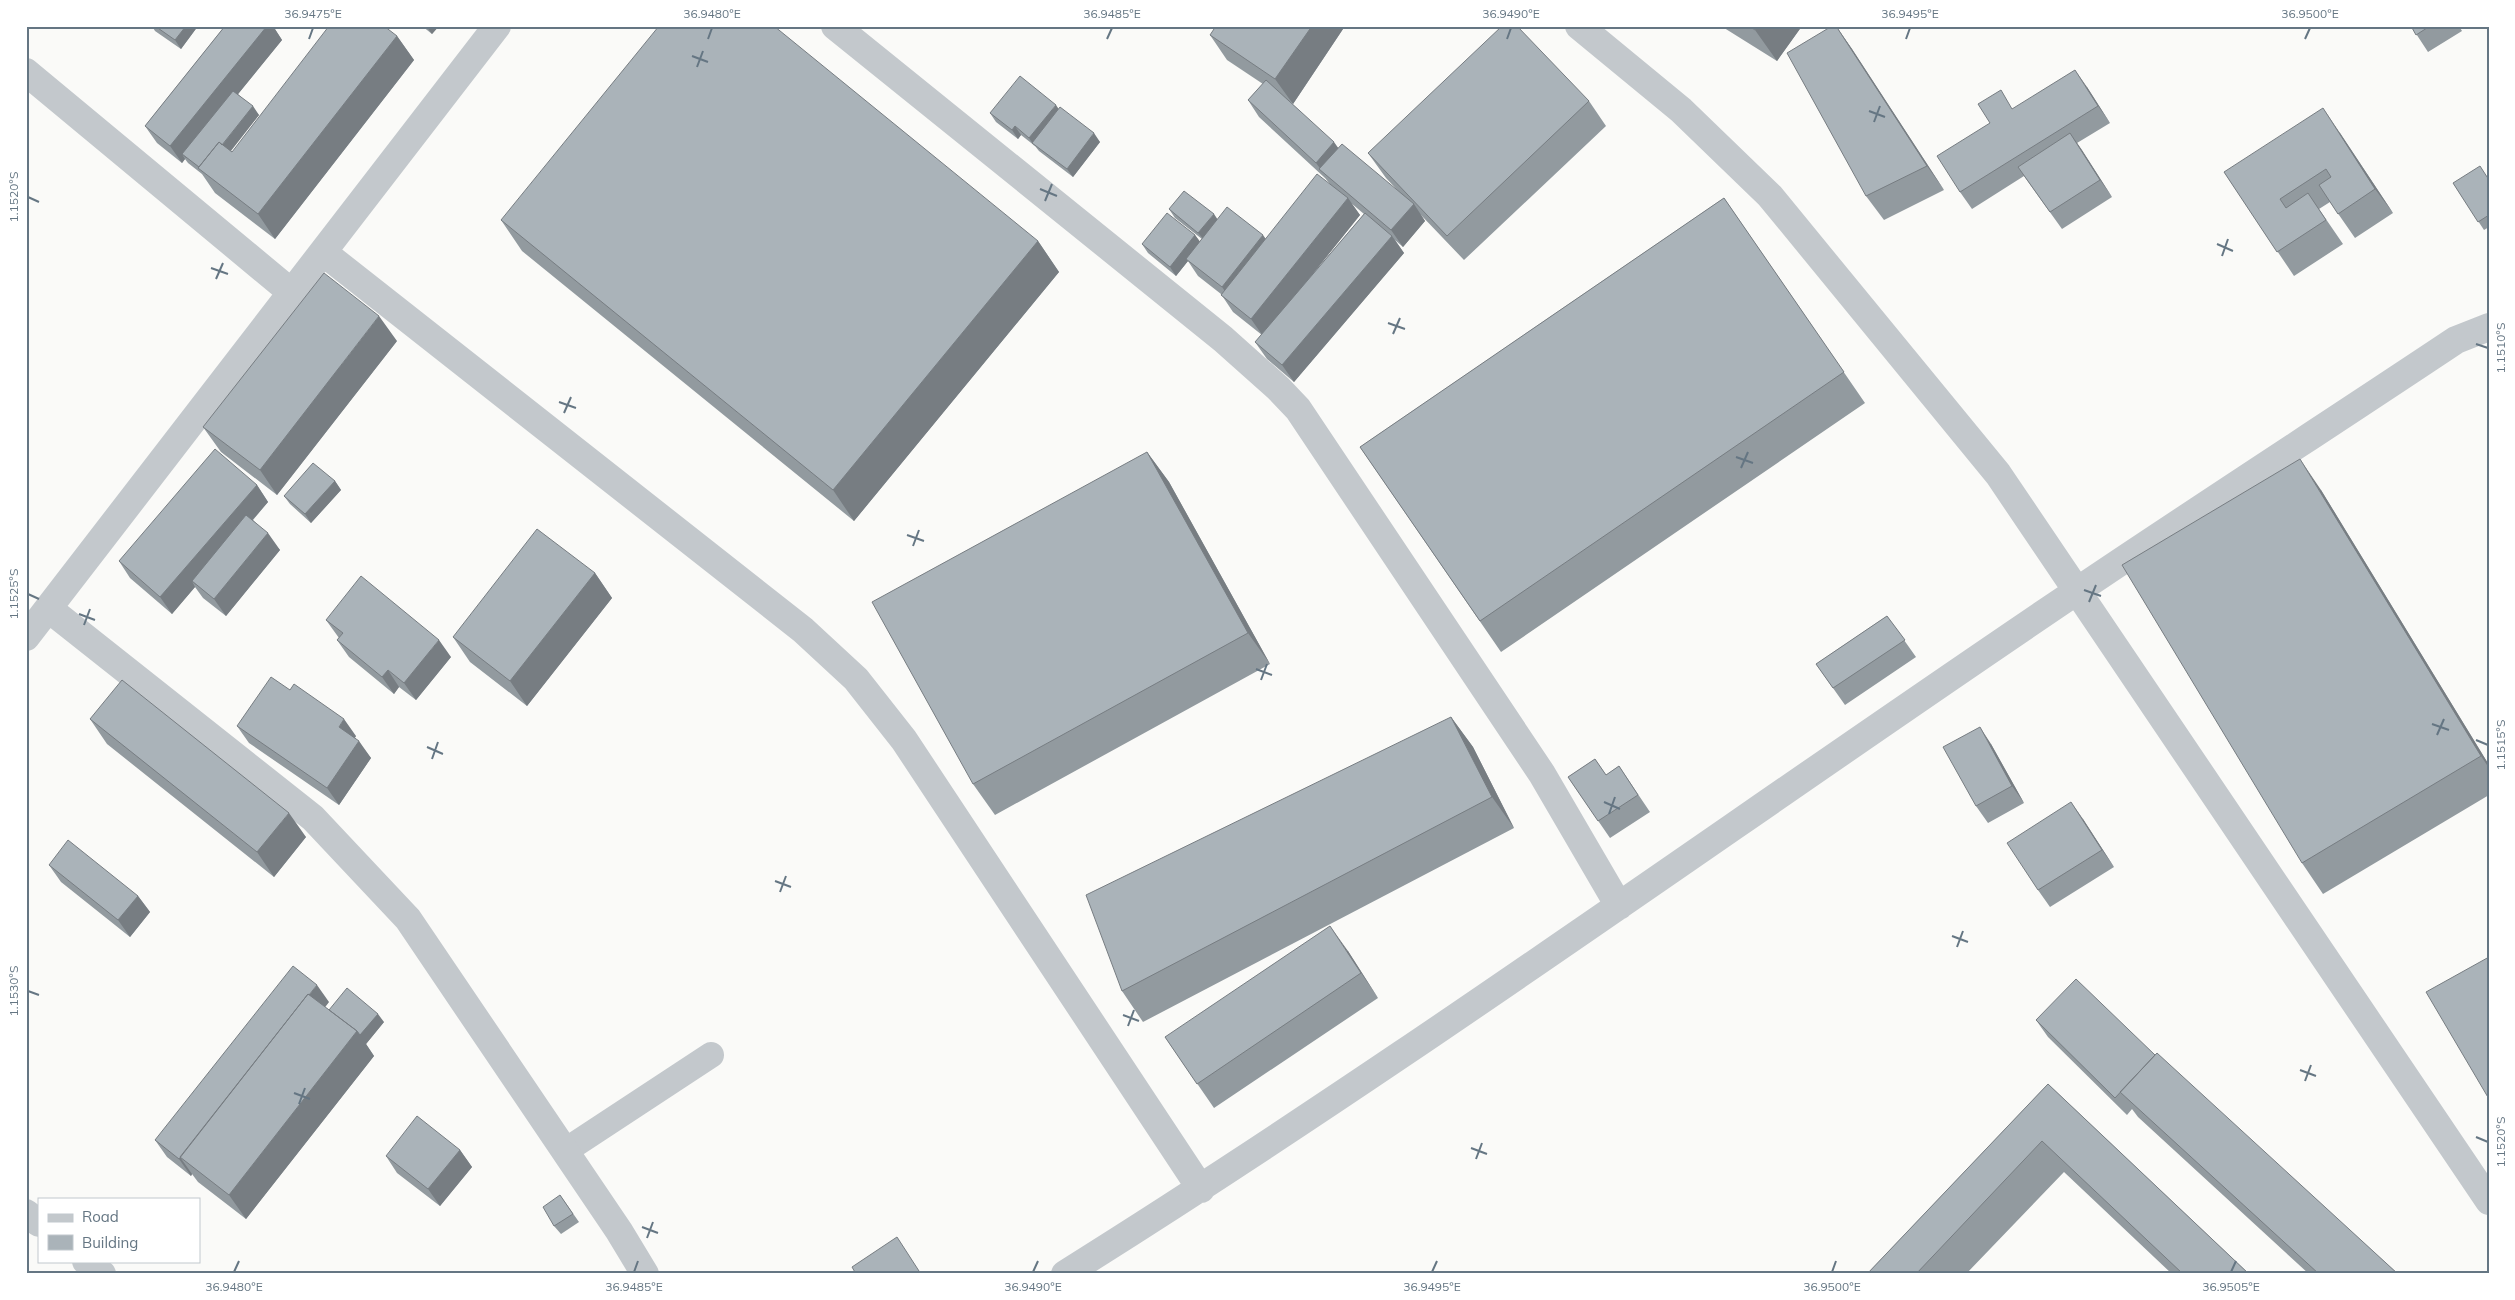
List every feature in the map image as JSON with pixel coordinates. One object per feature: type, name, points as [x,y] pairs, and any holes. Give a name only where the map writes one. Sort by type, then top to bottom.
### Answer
[{"type":"street","points":[[26,637],[498,26]]},
{"type":"street","points":[[836,26],[1223,339],[1278,388],[1298,409],[1542,774],[1619,906]]},
{"type":"street","points":[[1578,26],[1681,110],[1770,196],[1998,474],[2489,1201]]},
{"type":"street","points":[[26,72],[291,292]]},
{"type":"street","points":[[324,252],[803,630],[856,679],[904,740],[1201,1189]]},
{"type":"street","points":[[1065,1274],[1201,1189],[1619,906],[2078,590],[2456,340],[2489,327]]},
{"type":"street","points":[[49,609],[313,818],[408,919],[620,1231],[645,1274]]},
{"type":"street","points":[[26,1213],[38,1222]]},
{"type":"street","points":[[87,1262],[102,1274]]},
{"type":"lane","points":[[565,1151],[711,1055]]},
{"type":"building","points":[[155,26],[186,26],[175,40]]},
{"type":"building","points":[[225,26],[267,26],[170,146],[145,126]]},
{"type":"building","points":[[329,26],[384,26],[397,36],[258,214],[198,168],[219,142],[232,152]]},
{"type":"building","points":[[659,26],[774,26],[1038,241],[833,490],[501,220]]},
{"type":"building","points":[[1216,26],[1312,26],[1275,79],[1210,35]]},
{"type":"building","points":[[1502,26],[1517,26],[1589,101],[1447,236],[1368,153]]},
{"type":"building","points":[[1749,26],[1758,26],[1755,30]]},
{"type":"building","points":[[1832,26],[1836,26],[1927,166],[1866,196],[1787,53]]},
{"type":"building","points":[[2411,26],[2430,26],[2416,35]]},
{"type":"building","points":[[2075,70],[2098,106],[1960,192],[1937,156],[1990,123],[1978,104],[2001,90],[2012,109]]},
{"type":"building","points":[[1020,76],[1056,105],[1029,138],[1015,126],[1012,130],[990,113]]},
{"type":"building","points":[[1266,80],[1334,142],[1316,163],[1248,100]]},
{"type":"building","points":[[233,91],[253,106],[222,145],[219,142],[199,167],[182,154]]},
{"type":"building","points":[[1060,107],[1094,133],[1067,169],[1032,143]]},
{"type":"building","points":[[2323,108],[2375,189],[2338,214],[2319,185],[2331,177],[2326,169],[2280,199],[2286,208],[2308,193],[2326,220],[2277,252],[2224,172]]},
{"type":"building","points":[[2070,133],[2100,180],[2050,212],[2018,167]]},
{"type":"building","points":[[1342,144],[1414,204],[1391,230],[1319,169]]},
{"type":"building","points":[[2480,166],[2489,180],[2489,215],[2478,222],[2453,183]]},
{"type":"building","points":[[1317,174],[1348,198],[1251,319],[1221,295]]},
{"type":"building","points":[[1184,191],[1214,214],[1198,233],[1169,209]]},
{"type":"building","points":[[1724,198],[1844,372],[1480,621],[1360,447]]},
{"type":"building","points":[[1227,207],[1263,235],[1222,287],[1186,259]]},
{"type":"building","points":[[1167,213],[1195,235],[1170,267],[1142,244]]},
{"type":"building","points":[[1365,213],[1392,236],[1282,365],[1255,342]]},
{"type":"building","points":[[324,273],[379,316],[260,470],[203,427]]},
{"type":"building","points":[[215,449],[257,485],[160,597],[119,561]]},
{"type":"building","points":[[1147,452],[1248,633],[973,784],[872,602]]},
{"type":"building","points":[[2300,459],[2481,756],[2302,863],[2122,565]]},
{"type":"building","points":[[313,463],[335,481],[305,514],[284,496]]},
{"type":"building","points":[[246,515],[268,533],[214,599],[192,581]]},
{"type":"building","points":[[537,529],[595,573],[510,681],[453,637]]},
{"type":"building","points":[[361,576],[439,640],[404,683],[388,670],[382,677],[337,640],[343,633],[326,620]]},
{"type":"building","points":[[1887,616],[1905,640],[1833,688],[1816,664]]},
{"type":"building","points":[[271,677],[290,690],[294,684],[344,719],[339,727],[359,741],[327,788],[237,726]]},
{"type":"building","points":[[122,680],[289,813],[257,852],[90,719]]},
{"type":"building","points":[[1451,717],[1492,797],[1122,991],[1086,895]]},
{"type":"building","points":[[1980,727],[2012,786],[1976,806],[1943,747]]},
{"type":"building","points":[[1595,759],[1606,775],[1619,766],[1638,795],[1598,821],[1568,777]]},
{"type":"building","points":[[2071,802],[2102,850],[2038,890],[2007,843]]},
{"type":"building","points":[[68,840],[138,896],[118,920],[49,865]]},
{"type":"building","points":[[1330,926],[1361,973],[1197,1084],[1165,1037]]},
{"type":"building","points":[[2489,957],[2489,1099],[2426,992]]},
{"type":"building","points":[[293,966],[317,985],[179,1159],[155,1140]]},
{"type":"building","points":[[2076,979],[2155,1055],[2115,1098],[2036,1020]]},
{"type":"building","points":[[347,988],[378,1014],[360,1035],[329,1010]]},
{"type":"building","points":[[308,994],[357,1031],[229,1195],[180,1157]]},
{"type":"building","points":[[2157,1053],[2398,1274],[2319,1274],[2120,1092]]},
{"type":"building","points":[[2048,1084],[2249,1274],[2183,1274],[2042,1141],[1916,1274],[1867,1274]]},
{"type":"building","points":[[417,1116],[460,1150],[428,1189],[386,1156]]},
{"type":"building","points":[[560,1195],[573,1214],[554,1226],[543,1207]]},
{"type":"building","points":[[897,1237],[919,1271],[915,1274],[856,1274],[852,1267]]}]
